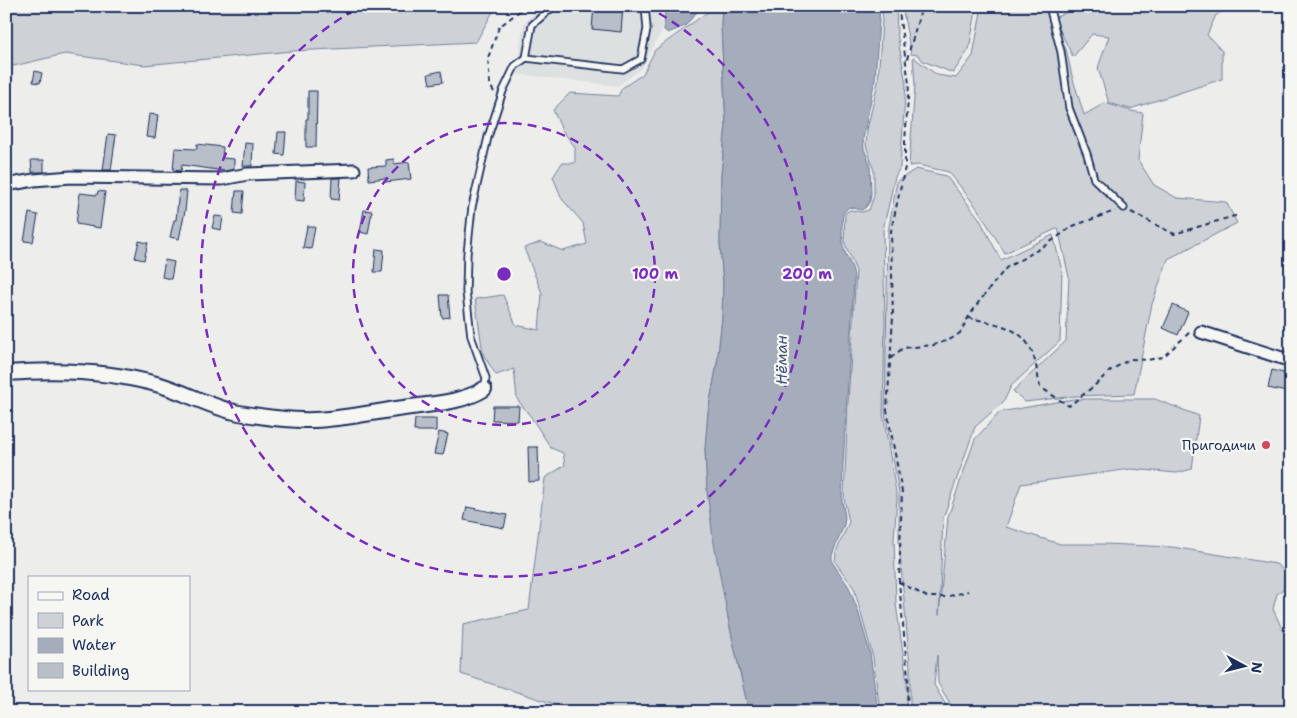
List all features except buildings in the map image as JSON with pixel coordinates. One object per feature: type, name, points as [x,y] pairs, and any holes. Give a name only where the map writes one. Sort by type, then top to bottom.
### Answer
[{"type":"street","points":[[6,185],[34,180],[71,177],[213,179],[258,174],[354,170]]},
{"type":"street","points":[[1201,332],[1291,361]]},
{"type":"street","points":[[6,373],[68,372],[102,374],[159,385],[236,412],[276,418],[312,420],[338,418],[447,401],[475,394],[484,388]]},
{"type":"lane","points":[[526,58],[532,25],[554,6]]},
{"type":"lane","points":[[484,388],[486,378],[471,336],[466,292],[467,254],[472,207],[488,137],[500,101],[515,66],[526,58],[623,69],[641,58],[647,29],[645,6]]},
{"type":"lane","points":[[1048,6],[1061,52],[1068,108],[1094,179],[1124,208]]},
{"type":"path","points":[[500,101],[490,85],[488,58],[499,27],[526,6]]},
{"type":"path","points":[[899,6],[909,84],[905,167],[891,231],[893,317],[887,410],[902,492],[899,582],[909,690],[907,712]]},
{"type":"path","points":[[906,61],[922,6]]},
{"type":"path","points":[[891,358],[903,348],[934,345],[960,333],[968,318],[1006,268],[1046,245],[1073,226],[1091,218],[1124,208],[1174,234],[1238,215]]},
{"type":"path","points":[[968,318],[1000,325],[1023,336],[1030,347],[1040,387],[1069,406],[1111,370],[1130,359],[1148,360],[1163,357],[1193,329],[1201,332]]},
{"type":"path","points":[[899,582],[927,597],[946,597],[968,591]]},
{"type":"shaded area","points":[[542,6],[661,6],[662,31],[641,69],[618,86],[515,74],[524,23]]},
{"type":"green space","points":[[6,6],[496,6],[476,42],[292,51],[144,65],[65,54],[9,67],[6,65]]},
{"type":"green space","points":[[716,6],[722,6],[721,26],[726,125],[721,175],[720,243],[723,285],[722,318],[717,364],[708,412],[705,450],[707,491],[729,623],[749,712],[570,712],[570,709],[461,674],[463,624],[529,610],[545,478],[565,465],[563,453],[551,448],[517,399],[514,369],[496,375],[483,354],[475,299],[503,295],[516,325],[539,330],[542,293],[524,248],[541,242],[563,251],[587,244],[583,223],[562,199],[553,177],[562,163],[575,163],[575,147],[562,130],[553,110],[570,93],[618,96],[622,88],[643,74],[655,50]]},
{"type":"green space","points":[[883,6],[896,6],[897,33],[906,84],[900,167],[895,177],[883,230],[885,321],[883,414],[897,498],[894,539],[896,604],[908,689],[905,712],[880,712],[873,657],[854,588],[835,562],[836,552],[849,522],[844,498],[856,271],[844,241],[845,213],[850,210],[862,212],[869,210],[874,196],[874,171],[866,145],[867,130],[878,82]]},
{"type":"green space","points":[[902,6],[977,6],[969,49],[953,73],[923,61],[918,55],[911,54]]},
{"type":"green space","points":[[982,6],[1043,6],[1066,49],[1084,115],[1105,103],[1143,113],[1138,160],[1154,185],[1177,198],[1226,202],[1237,223],[1168,259],[1152,304],[1134,394],[1075,396],[1025,402],[1013,391],[1066,341],[1069,277],[1058,228],[1005,253],[977,208],[949,172],[918,165],[909,166],[915,85],[913,57],[937,75],[956,78],[973,56]]},
{"type":"green space","points":[[1073,6],[1235,6],[1216,15],[1207,35],[1222,51],[1222,79],[1130,109],[1109,103],[1098,68],[1109,36],[1092,34],[1073,57],[1054,18],[1074,9]]},
{"type":"green space","points":[[916,169],[946,176],[979,218],[1001,260],[1053,235],[1062,271],[1060,341],[1011,386],[1004,401],[975,427],[943,518],[939,615],[948,517],[975,439],[1000,412],[1073,399],[1155,399],[1199,416],[1192,469],[1177,473],[1131,469],[1021,484],[1006,527],[1060,544],[1172,547],[1276,564],[1286,572],[1283,589],[1277,594],[1273,609],[1283,631],[1291,634],[1291,712],[955,712],[938,683],[937,655],[934,685],[950,712],[910,712],[910,667],[899,543],[899,493],[885,413],[888,232],[897,181]]},
{"type":"water","points":[[665,6],[702,6],[685,26],[668,33],[664,30]]},
{"type":"water","name":"Нёман","points":[[722,6],[880,6],[875,79],[863,139],[864,149],[870,164],[870,201],[862,210],[849,207],[843,213],[843,245],[852,267],[854,280],[843,464],[842,500],[845,517],[844,525],[832,555],[832,562],[849,587],[858,611],[870,653],[878,712],[749,712],[729,623],[713,538],[707,491],[705,450],[708,412],[717,364],[722,318],[721,175],[726,125],[721,26]]},
{"type":"place","name":"Пригодичи","points":[[1266,445]]}]
